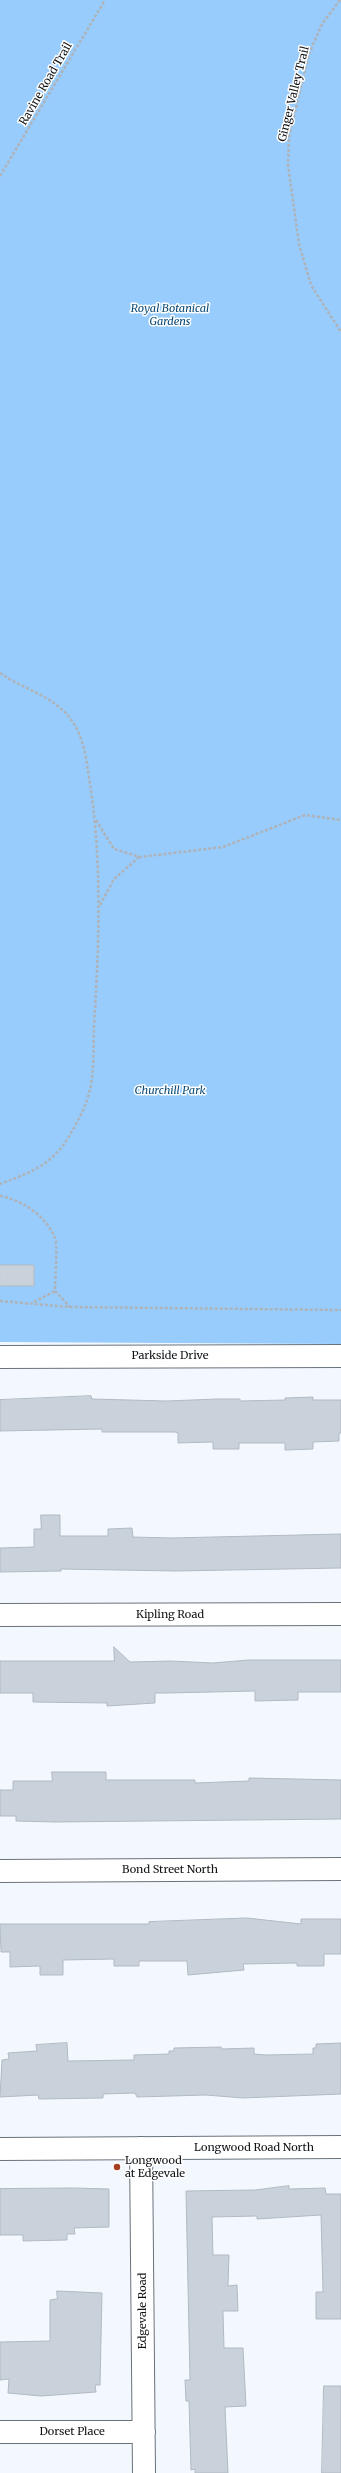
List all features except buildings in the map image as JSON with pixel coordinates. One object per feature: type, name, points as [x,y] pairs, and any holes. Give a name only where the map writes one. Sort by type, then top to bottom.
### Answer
[{"type":"street","name":"Parkside Drive","points":[[0,1357],[341,1356]]},
{"type":"street","name":"Kipling Road","points":[[0,1615],[341,1614]]},
{"type":"street","name":"Bond Street North","points":[[0,1871],[341,1869]]},
{"type":"street","name":"Longwood Road North","points":[[0,2149],[341,2147]]},
{"type":"street","name":"Edgevale Road","points":[[142,2148],[144,2473]]},
{"type":"street","name":"Dorset Place","points":[[0,2432],[144,2432]]},
{"type":"path","name":"Ravine Road Trail","points":[[0,176],[105,0]]},
{"type":"path","name":"Ginger Valley Trail","points":[[340,0],[322,24],[309,54],[289,137],[288,165],[299,244],[312,285],[341,332]]},
{"type":"path","points":[[0,673],[46,697],[60,707],[73,722],[80,736],[86,760],[95,819],[99,856],[100,907],[100,938],[88,1097],[78,1122],[54,1158],[27,1174],[0,1184]]},
{"type":"path","points":[[95,819],[114,849],[140,857],[222,848],[305,815],[341,820]]},
{"type":"path","points":[[100,907],[114,879],[140,857]]},
{"type":"path","points":[[0,1196],[11,1198],[36,1211],[56,1238],[55,1291],[70,1307]]},
{"type":"path","points":[[33,1303],[55,1291]]},
{"type":"path","points":[[0,1301],[70,1307],[341,1310]]},
{"type":"green space","points":[[0,0],[341,0],[341,1344],[0,1342]]},
{"type":"place","name":"Longwood at Edgevale","points":[[117,2167]]},
{"type":"park label","name":"Royal Botanical Gardens","points":[[170,315]]},
{"type":"park label","name":"Churchill Park","points":[[170,1091]]}]
